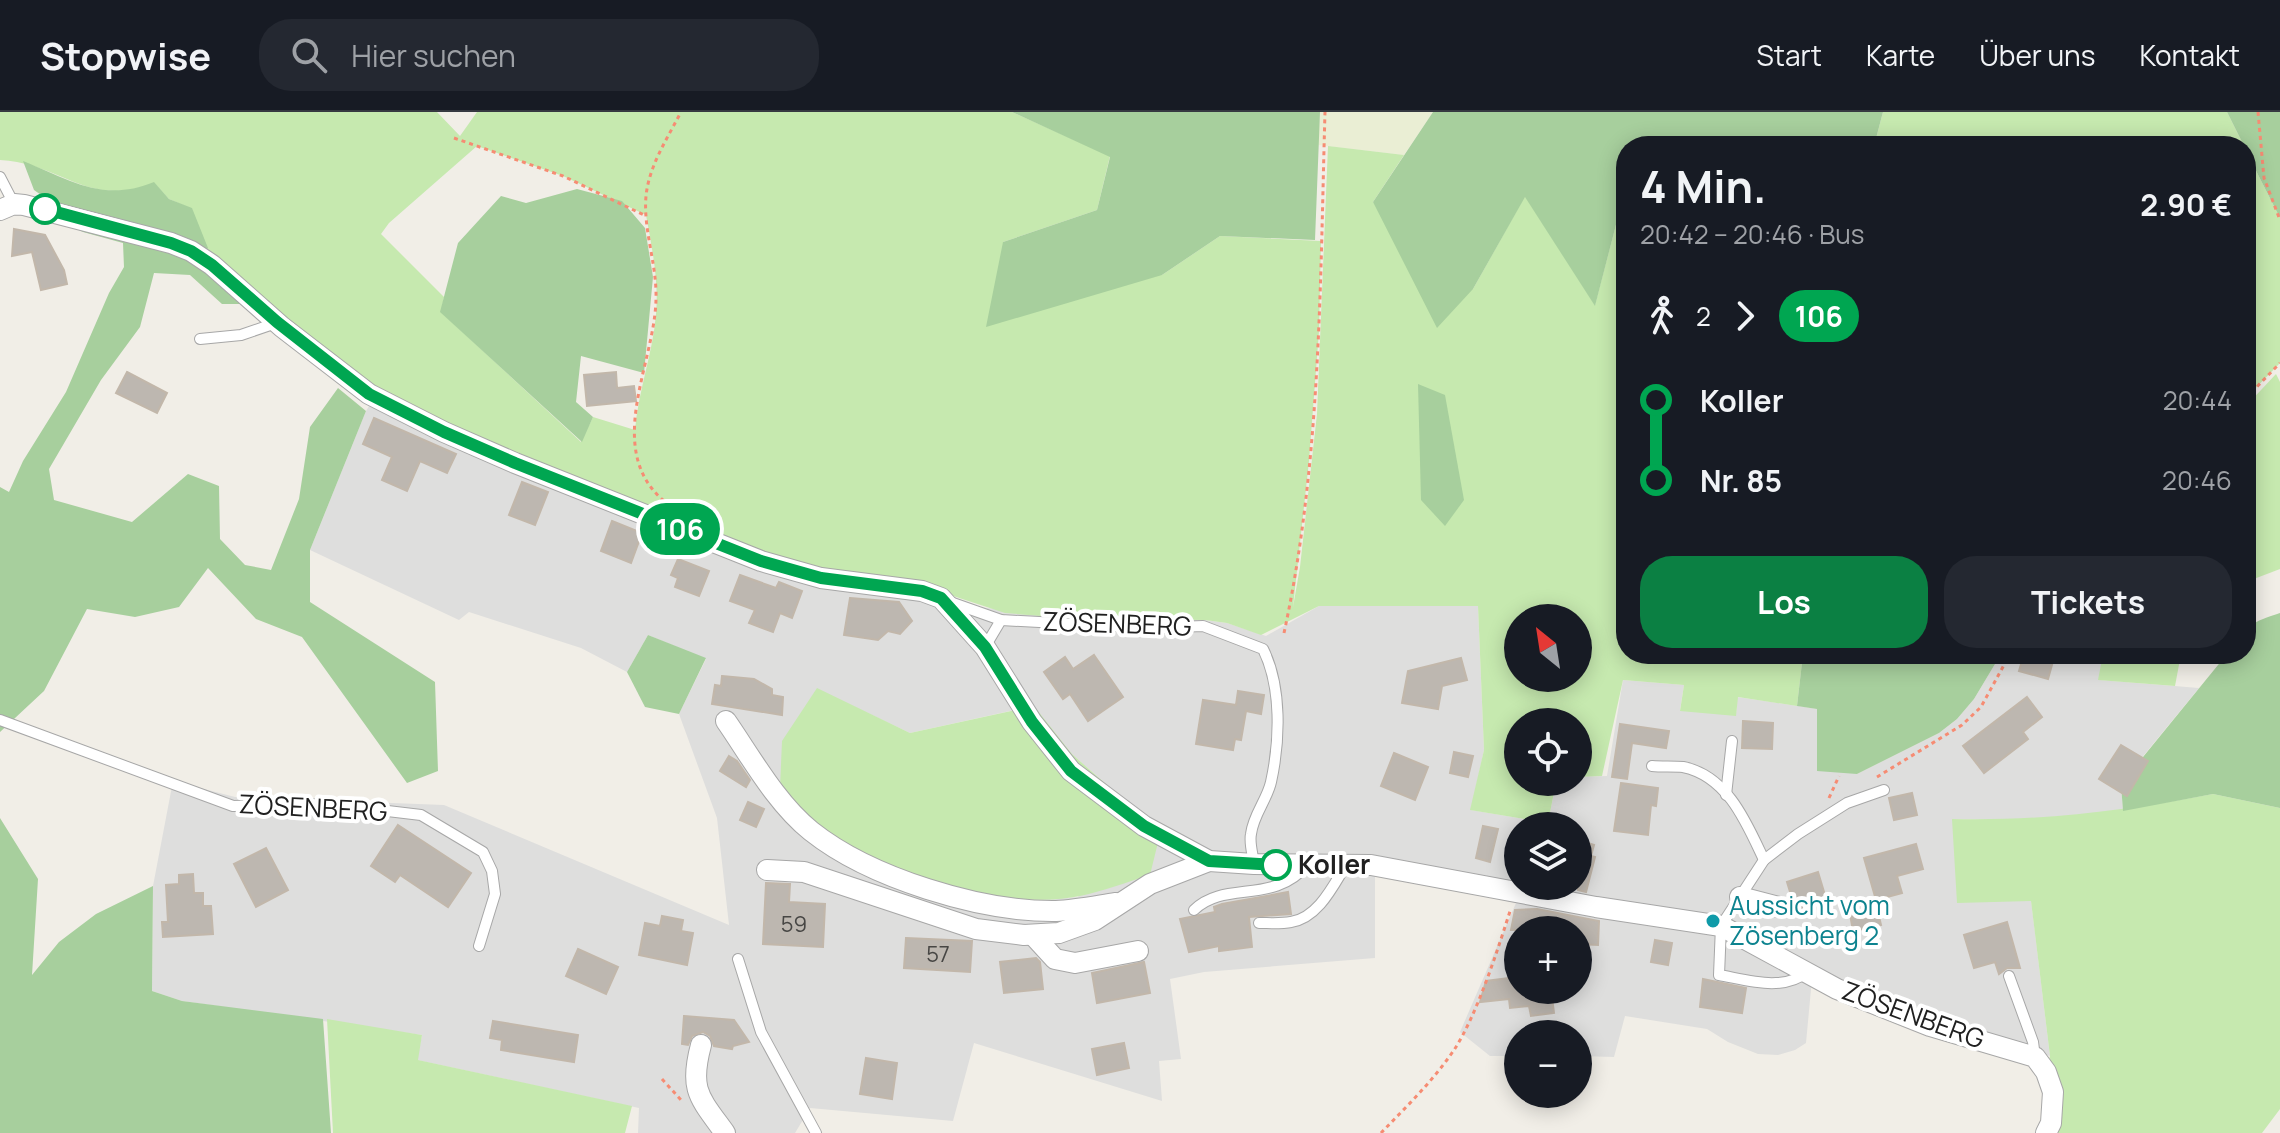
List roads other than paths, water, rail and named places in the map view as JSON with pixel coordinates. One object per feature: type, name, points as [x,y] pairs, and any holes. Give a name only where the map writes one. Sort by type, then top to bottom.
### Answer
[{"type":"street","name":"ZÖSENBERG","points":[[7,207],[71,216],[191,251],[369,394],[515,463],[761,561],[821,578],[911,589],[941,598],[985,647],[1032,722],[1071,771],[1144,826],[1209,861],[1371,865],[1516,893],[1721,926],[1837,989],[1930,1026],[2035,1057]]},
{"type":"street","name":"ZÖSENBERG","points":[[726,721],[778,795],[810,830],[857,861],[976,903],[1055,911],[1120,903]]},
{"type":"street","name":"ZÖSENBERG","points":[[767,870],[804,872],[976,929],[1033,935],[1059,933],[1095,920],[1150,884],[1209,861]]},
{"type":"street","points":[[1740,897],[1779,907]]},
{"type":"street","points":[[1033,935],[1055,959],[1075,963],[1138,951]]},
{"type":"street","points":[[701,1045],[694,1080],[703,1103],[725,1133]]},
{"type":"street","points":[[2035,1057],[2046,1072],[2053,1092],[2051,1123],[2046,1133]]},
{"type":"lane","name":"ZÖSENBERG","points":[[0,177],[7,207]]},
{"type":"lane","points":[[200,339],[241,335],[277,322]]},
{"type":"lane","name":"ZÖSENBERG","points":[[941,598],[1001,620],[1151,628],[1203,626],[1263,649],[1270,662],[1277,700],[1275,752],[1271,785],[1251,834],[1254,864]]},
{"type":"lane","points":[[985,647],[1001,620]]},
{"type":"lane","name":"ZÖSENBERG","points":[[0,720],[233,806],[329,804],[421,815],[483,852],[492,871],[495,894],[479,946]]},
{"type":"lane","points":[[1726,795],[1732,741]]},
{"type":"lane","points":[[1652,766],[1685,767],[1709,778],[1740,811],[1764,860]]},
{"type":"lane","points":[[1807,972],[1797,981],[1777,984],[1719,975],[1721,926],[1764,860],[1847,803],[1884,790]]},
{"type":"lane","points":[[1194,910],[1206,899],[1274,888],[1296,878],[1307,864]]},
{"type":"lane","points":[[1259,923],[1293,922],[1309,915],[1329,893],[1346,864]]},
{"type":"lane","points":[[738,959],[761,1032],[816,1133]]},
{"type":"lane","points":[[2009,976],[2033,1042],[2035,1057]]},
{"type":"place","name":"Koller","points":[[1276,865]]},
{"type":"place","name":"Aussicht vom Zösenberg 2","points":[[1713,921]]}]
